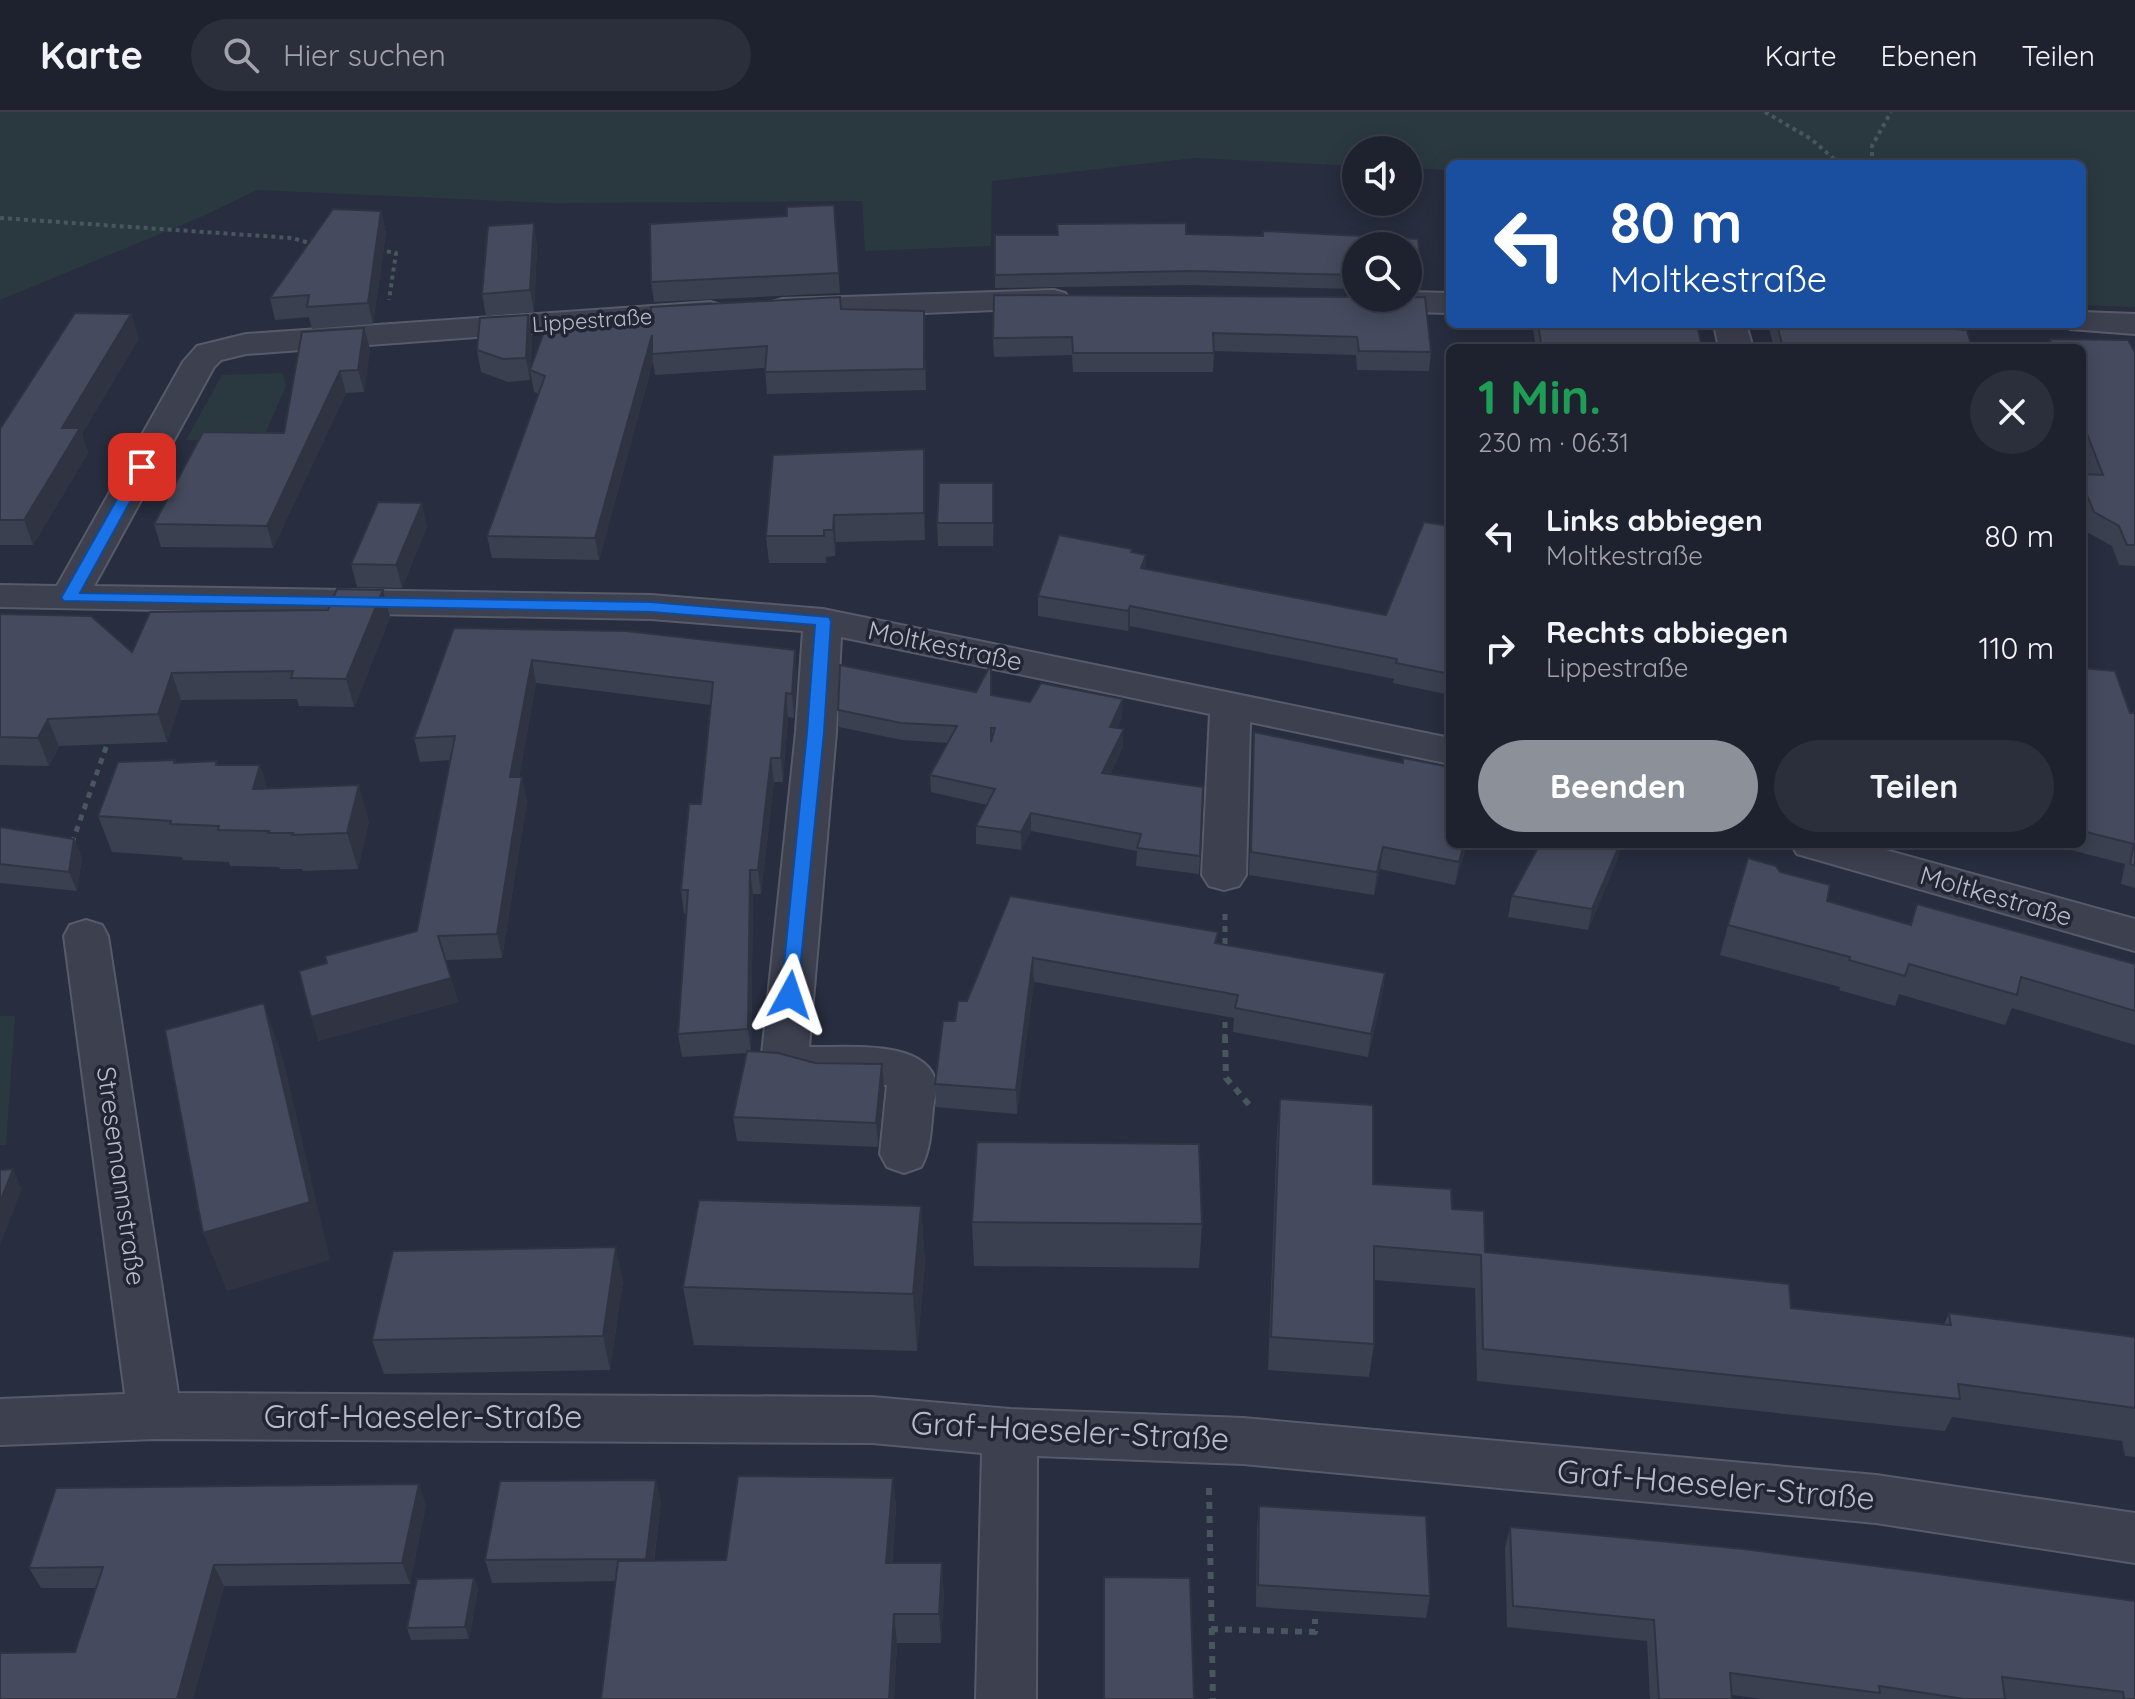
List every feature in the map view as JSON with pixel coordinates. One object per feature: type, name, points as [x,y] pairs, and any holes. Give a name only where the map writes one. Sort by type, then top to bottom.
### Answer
[{"type":"street","name":"Lippestraße","points":[[69,598],[200,362],[209,353],[246,344],[701,313],[939,302],[1080,300]]},
{"type":"street","points":[[1422,302],[1446,303]]},
{"type":"street","points":[[2086,322],[2135,324]]},
{"type":"street","name":"Moltkestraße","points":[[0,596],[651,607],[823,621],[1446,750]]},
{"type":"street","points":[[823,621],[816,732],[785,1054],[797,1064],[900,1068],[912,1083],[904,1154]]},
{"type":"street","points":[[1224,875],[1230,706]]},
{"type":"street","name":"Moltkestraße","points":[[1826,848],[2135,935]]},
{"type":"street","name":"Stresemannstraße","points":[[86,936],[155,1416]]},
{"type":"street","name":"Graf-Haeseler-Straße","points":[[0,1422],[155,1416],[872,1420],[1010,1432],[1243,1441],[1860,1498],[2135,1538]]},
{"type":"street","points":[[1006,1699],[1010,1432]]},
{"type":"path","points":[[1765,112],[1811,139],[1835,160]]},
{"type":"path","points":[[1872,160],[1872,146],[1891,112]]},
{"type":"path","points":[[0,218],[292,238],[316,245]]},
{"type":"path","points":[[377,250],[391,249],[396,253],[383,335]]},
{"type":"path","points":[[70,848],[112,730]]},
{"type":"path","points":[[1224,875],[1225,953]]},
{"type":"path","points":[[1225,1000],[1226,1078],[1252,1108]]},
{"type":"path","points":[[1209,1475],[1213,1699]]},
{"type":"path","points":[[1211,1629],[1315,1632],[1315,1619]]},
{"type":"shaded area","points":[[0,112],[2135,112],[2135,307],[2086,305],[2086,160],[1446,160],[1446,170],[1422,169],[1422,136],[1342,136],[1342,165],[1195,158],[992,181],[991,246],[865,251],[862,201],[551,203],[257,190],[201,217],[0,300]]},
{"type":"shaded area","points":[[283,373],[286,386],[262,441],[186,440],[222,375]]},
{"type":"shaded area","points":[[0,1016],[15,1016],[6,1145],[0,1145]]},
{"type":"building","points":[[834,205],[839,273],[651,282],[650,224],[787,216],[787,207]]},
{"type":"building","points":[[333,209],[381,211],[368,303],[307,307],[309,295],[270,298]]},
{"type":"building","points":[[534,223],[530,290],[482,294],[488,226]]},
{"type":"building","points":[[1186,223],[1186,234],[1263,236],[1263,231],[1342,235],[1342,275],[1191,271],[995,275],[995,235],[1058,235],[1057,224]]},
{"type":"building","points":[[994,295],[1342,297],[1342,312],[1422,312],[1422,297],[1425,297],[1431,352],[1359,351],[1357,337],[1213,333],[1214,353],[1073,353],[1072,337],[993,338]]},
{"type":"building","points":[[840,297],[841,309],[924,311],[924,369],[765,372],[767,346],[652,354],[652,335],[595,538],[487,536],[545,376],[530,370],[544,332],[651,324],[651,307]]},
{"type":"building","points":[[75,313],[131,314],[62,428],[80,428],[24,520],[0,520],[0,429]]},
{"type":"building","points":[[528,315],[526,358],[503,359],[477,350],[480,318]]},
{"type":"building","points":[[364,328],[358,370],[340,371],[267,526],[154,524],[203,432],[284,433],[302,332]]},
{"type":"building","points":[[1539,328],[1698,328],[1701,344],[1592,344],[1541,343]]},
{"type":"building","points":[[1778,328],[1944,328],[1967,330],[1971,344],[1782,344]]},
{"type":"building","points":[[2050,339],[2128,340],[2135,352],[2135,545],[2127,545],[2119,526],[2094,512],[2086,493],[2086,474],[2103,475],[2086,431],[2086,344],[2052,344]]},
{"type":"building","points":[[924,449],[924,513],[834,515],[833,530],[824,530],[824,536],[766,536],[773,455]]},
{"type":"building","points":[[939,483],[993,483],[993,523],[937,523]]},
{"type":"building","points":[[378,502],[422,503],[396,565],[351,564]]},
{"type":"building","points":[[1424,522],[1446,525],[1446,673],[1396,663],[1397,659],[1130,606],[1128,611],[1038,596],[1059,535],[1132,549],[1131,552],[1146,555],[1141,568],[1386,615]]},
{"type":"building","points":[[337,589],[383,590],[346,679],[291,678],[293,671],[172,673],[158,714],[48,719],[38,738],[0,737],[0,614],[91,616],[132,652],[150,612],[328,610]]},
{"type":"building","points":[[454,628],[626,631],[795,650],[792,694],[786,693],[781,758],[771,758],[758,870],[750,870],[748,1029],[678,1034],[688,890],[681,890],[689,804],[701,804],[713,682],[532,660],[510,777],[522,777],[497,934],[438,936],[451,978],[311,1017],[299,971],[327,963],[325,956],[417,931],[455,736],[414,738]]},
{"type":"building","points":[[991,664],[991,695],[1030,702],[1041,683],[1123,699],[1110,727],[1124,729],[1102,773],[1203,787],[1200,856],[1137,848],[1141,834],[1031,813],[1021,832],[976,826],[995,789],[930,775],[957,726],[901,723],[838,710],[840,665],[976,692]]},
{"type":"building","points":[[2086,668],[2115,671],[2130,713],[2135,713],[2135,866],[2130,864],[2134,844],[2086,832]]},
{"type":"building","points":[[1254,732],[1403,763],[1403,758],[1446,766],[1446,848],[1463,848],[1459,862],[1383,847],[1377,872],[1251,852]]},
{"type":"building","points":[[175,760],[174,763],[217,761],[216,765],[260,765],[253,789],[359,785],[347,833],[292,835],[269,831],[218,830],[219,826],[98,816],[118,762]]},
{"type":"building","points":[[0,827],[74,839],[69,872],[0,864]]},
{"type":"building","points":[[1538,848],[1618,848],[1592,909],[1512,896]]},
{"type":"building","points":[[1748,858],[1776,866],[1780,872],[1830,885],[1827,901],[1911,925],[1917,904],[2135,964],[2135,1011],[2021,977],[2017,995],[1909,964],[1905,976],[1849,960],[1850,957],[1728,925]]},
{"type":"building","points":[[1010,896],[1218,932],[1215,943],[1385,973],[1371,1034],[1235,1008],[1238,995],[1033,958],[1016,1090],[935,1084],[943,1021],[955,1021],[958,1001],[967,1001]]},
{"type":"building","points":[[264,1003],[310,1202],[203,1233],[165,1030]]},
{"type":"building","points":[[747,1051],[778,1053],[815,1063],[882,1064],[876,1123],[733,1117]]},
{"type":"building","points":[[1280,1099],[1373,1105],[1373,1184],[1451,1189],[1452,1209],[1484,1211],[1485,1252],[1789,1284],[1791,1308],[1951,1325],[1949,1313],[2135,1337],[2135,1408],[1958,1384],[1960,1399],[1483,1349],[1481,1255],[1374,1246],[1374,1344],[1271,1337]]},
{"type":"building","points":[[977,1142],[1199,1144],[1202,1224],[972,1222]]},
{"type":"building","points":[[13,1169],[0,1202],[0,1170]]},
{"type":"building","points":[[699,1200],[921,1206],[913,1294],[683,1287]]},
{"type":"building","points":[[616,1247],[603,1336],[372,1340],[393,1251]]},
{"type":"building","points":[[738,1476],[893,1478],[886,1563],[942,1563],[939,1614],[894,1614],[889,1699],[601,1699],[618,1561],[726,1560]]},
{"type":"building","points":[[656,1480],[646,1559],[485,1560],[500,1481]]},
{"type":"building","points":[[419,1484],[402,1563],[214,1565],[177,1699],[0,1699],[0,1653],[75,1652],[103,1567],[29,1568],[56,1488]]},
{"type":"building","points":[[1259,1506],[1426,1516],[1430,1596],[1258,1585]]},
{"type":"building","points":[[1510,1527],[1744,1549],[2135,1601],[2135,1699],[2124,1699],[2123,1692],[2002,1677],[2005,1699],[1964,1699],[1879,1686],[1880,1693],[1730,1673],[1732,1699],[1659,1699],[1654,1620],[1513,1606]]},
{"type":"building","points":[[1104,1577],[1190,1578],[1194,1699],[1104,1699]]},
{"type":"building","points":[[474,1578],[465,1627],[407,1628],[417,1579]]},
{"type":"route","points":[[142,467],[69,598],[651,607],[823,621],[816,732],[790,995]]}]
